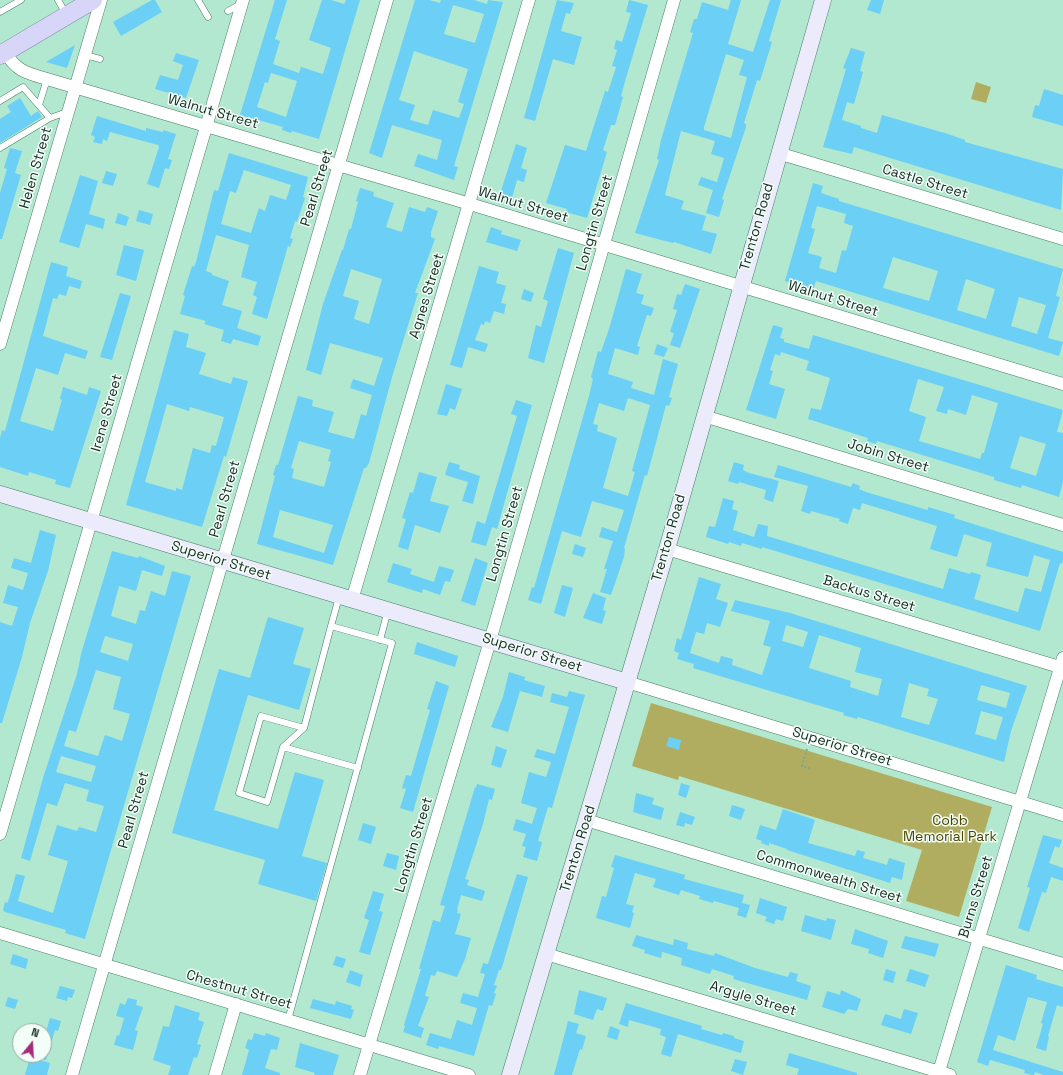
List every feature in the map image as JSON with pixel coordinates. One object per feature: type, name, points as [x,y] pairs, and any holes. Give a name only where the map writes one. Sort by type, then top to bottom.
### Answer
[{"type":"main road","points":[[2,53],[93,0]]},
{"type":"street","name":"Helen Street","points":[[0,344],[67,112],[76,88],[100,0]]},
{"type":"street","name":"Pearl Street","points":[[72,1075],[387,0]]},
{"type":"street","name":"Agnes Street","points":[[346,598],[470,204],[529,0]]},
{"type":"street","name":"Longtin Street","points":[[360,1075],[490,641],[674,0]]},
{"type":"street","name":"Trenton Road","points":[[510,1075],[667,549],[778,152],[823,0]]},
{"type":"street","name":"Irene Street","points":[[0,834],[245,1]]},
{"type":"street","name":"Walnut Street","points":[[2,53],[12,64],[28,73],[47,79],[470,204],[1063,384]]},
{"type":"street","name":"Castle Street","points":[[778,152],[1063,239]]},
{"type":"street","name":"Jobin Street","points":[[704,416],[1063,524]]},
{"type":"street","name":"Superior Street","points":[[0,494],[223,560],[1063,815]]},
{"type":"street","name":"Backus Street","points":[[667,549],[1062,664]]},
{"type":"street","name":"Burns Street","points":[[943,1074],[979,938],[1062,664]]},
{"type":"street","name":"Commonwealth Street","points":[[586,820],[1063,964]]},
{"type":"street","name":"Chestnut Street","points":[[0,934],[469,1075]]},
{"type":"street","name":"Argyle Street","points":[[546,954],[943,1074]]},
{"type":"street","points":[[215,1075],[236,1004]]},
{"type":"lane","points":[[0,12],[21,0]]},
{"type":"lane","points":[[58,0],[67,15]]},
{"type":"lane","points":[[198,0],[208,17]]},
{"type":"lane","points":[[228,11],[245,1]]},
{"type":"lane","points":[[85,55],[100,59]]},
{"type":"lane","points":[[0,101],[23,88],[28,73]]},
{"type":"lane","points":[[39,104],[47,79]]},
{"type":"lane","points":[[23,88],[50,118]]},
{"type":"lane","points":[[0,148],[50,118],[67,112]]},
{"type":"lane","points":[[304,728],[261,716],[239,794],[267,802],[283,747],[304,728],[330,626],[346,598]]},
{"type":"lane","points":[[380,640],[388,610]]},
{"type":"lane","points":[[288,1020],[392,643],[330,626]]},
{"type":"lane","points":[[283,747],[358,768]]},
{"type":"path","points":[[807,749],[802,766],[811,769]]},
{"type":"green space","points":[[976,82],[991,87],[986,103],[971,99]]},
{"type":"green space","name":"Cobb Memorial Park","points":[[651,703],[992,807],[959,917],[906,901],[922,850],[679,776],[678,780],[632,766]]},
{"type":"building","points":[[152,0],[155,0],[162,12],[121,36],[113,22]]},
{"type":"building","points":[[275,0],[287,0],[275,39],[280,41],[273,64],[299,73],[301,67],[323,74],[331,48],[309,40],[322,0],[331,0],[344,4],[346,0],[360,0],[319,139],[292,131],[291,133],[282,130],[283,127],[240,115]],"holes":[[[271,73],[297,81],[286,117],[257,107],[265,82],[268,83]]]},
{"type":"building","points":[[415,0],[429,0],[440,3],[441,0],[474,0],[487,4],[488,0],[503,2],[454,166],[458,167],[454,180],[414,166],[418,154],[437,160],[442,140],[392,125],[382,158],[369,153]],"holes":[[[453,5],[484,14],[475,43],[444,34]],[[414,51],[468,69],[458,102],[464,104],[459,118],[433,110],[428,125],[410,120],[415,105],[399,100]]]},
{"type":"building","points":[[557,0],[574,3],[570,14],[566,13],[561,31],[582,37],[574,65],[553,59],[535,121],[524,118]]},
{"type":"building","points":[[629,0],[648,5],[621,96],[623,97],[615,125],[611,125],[603,150],[607,152],[587,218],[566,212],[567,209],[546,203],[565,145],[586,151],[605,91],[608,92],[616,67],[612,66],[617,50],[614,49],[616,40],[622,42],[631,13],[626,12]]},
{"type":"building","points":[[731,0],[741,0],[728,44],[753,52],[770,0],[781,0],[769,41],[772,42],[760,81],[757,80],[744,123],[746,124],[746,127],[722,199],[724,200],[719,217],[706,213],[713,190],[698,185],[701,177],[717,182],[724,158],[711,154],[715,141],[681,131],[665,195],[684,201],[681,209],[706,216],[702,230],[717,234],[711,254],[674,242],[635,233],[659,160],[657,159],[661,140],[693,33],[690,32],[694,19],[697,19],[702,2],[728,10]],"holes":[[[726,54],[744,60],[739,75],[747,77],[731,138],[704,130]]]},
{"type":"building","points":[[871,0],[884,0],[880,14],[867,10]]},
{"type":"building","points":[[75,45],[67,68],[46,62]]},
{"type":"building","points":[[851,48],[865,52],[860,71],[863,72],[854,104],[847,102],[842,120],[877,133],[882,115],[948,134],[965,140],[965,142],[1063,169],[1061,210],[854,147],[852,154],[823,147],[846,69],[843,68]]},
{"type":"building","points":[[176,53],[199,60],[186,98],[155,89],[160,75],[178,80],[183,65],[173,61]]},
{"type":"building","points":[[1044,89],[1063,95],[1063,126],[1032,117],[1035,105],[1039,106]]},
{"type":"building","points":[[20,98],[31,116],[38,111],[42,117],[0,143],[0,119],[11,112],[7,106]]},
{"type":"building","points":[[97,116],[146,131],[146,128],[163,132],[163,130],[176,134],[168,159],[172,160],[169,169],[165,168],[159,188],[147,184],[159,147],[158,145],[110,132],[107,141],[103,139],[102,144],[93,142],[95,137],[91,135]]},
{"type":"building","points":[[516,144],[527,148],[521,168],[527,170],[524,182],[517,180],[512,198],[500,194]]},
{"type":"building","points":[[10,148],[22,151],[15,173],[21,175],[2,239],[0,239],[0,193],[7,169],[4,168]]},
{"type":"building","points":[[229,153],[308,177],[303,197],[305,198],[297,222],[295,221],[290,238],[293,239],[290,247],[288,246],[267,319],[252,314],[257,297],[253,295],[257,282],[241,277],[249,245],[216,235],[206,271],[212,273],[212,275],[229,281],[222,305],[242,311],[237,328],[261,336],[258,346],[233,339],[231,344],[221,341],[224,330],[204,324],[206,321],[180,314],[185,296],[183,295],[192,266],[194,267],[196,262],[214,190],[218,191]],"holes":[[[244,170],[291,185],[286,200],[270,195],[265,211],[259,208],[251,233],[221,224],[230,191],[236,193]]]},
{"type":"building","points":[[106,171],[117,174],[113,186],[102,183]]},
{"type":"building","points":[[80,175],[98,181],[89,214],[105,219],[103,229],[86,224],[79,248],[59,242]]},
{"type":"building","points":[[813,183],[823,186],[821,193],[839,199],[839,201],[1063,269],[1056,296],[1060,297],[1048,338],[1063,342],[1059,356],[816,281],[813,290],[785,281]],"holes":[[[817,206],[846,214],[844,223],[853,226],[846,251],[842,250],[836,273],[819,268],[822,257],[808,253],[815,229],[811,228]],[[893,257],[938,271],[929,301],[883,288]],[[966,279],[995,289],[986,319],[957,310]],[[1019,297],[1046,305],[1037,334],[1011,326]]]},
{"type":"building","points":[[360,188],[374,192],[373,196],[394,203],[386,227],[402,232],[409,207],[425,212],[427,207],[438,211],[431,232],[431,237],[435,239],[415,293],[418,293],[392,377],[369,463],[366,468],[364,468],[333,565],[257,544],[275,476],[273,475],[276,465],[278,465],[298,396],[313,400],[312,406],[334,412],[328,432],[354,439],[361,414],[366,416],[372,395],[350,388],[353,379],[374,386],[383,358],[330,343],[321,375],[306,370],[323,304],[343,250],[349,229],[351,229],[358,202],[356,201]],"holes":[[[351,269],[382,279],[369,324],[354,319],[359,301],[343,296]],[[299,441],[331,450],[328,461],[331,462],[324,487],[292,478],[294,469],[291,468]],[[280,510],[333,525],[324,553],[273,537]]]},
{"type":"building","points":[[139,210],[153,214],[150,225],[136,221]]},
{"type":"building","points":[[118,213],[129,217],[126,226],[115,223]]},
{"type":"building","points":[[491,227],[502,231],[501,234],[521,240],[517,251],[486,242]]},
{"type":"building","points":[[124,245],[144,250],[136,281],[116,275]]},
{"type":"building","points":[[558,248],[574,253],[544,363],[528,358],[536,325],[541,327],[548,301],[543,299]]},
{"type":"building","points":[[51,262],[68,267],[66,276],[82,281],[80,289],[69,286],[66,296],[59,294],[57,299],[53,298],[43,336],[88,351],[85,359],[65,353],[58,375],[36,368],[20,421],[53,431],[62,400],[60,399],[63,387],[87,395],[89,387],[101,391],[70,488],[55,484],[56,480],[29,472],[28,476],[0,467],[0,438],[2,430],[5,431]]},
{"type":"building","points":[[479,266],[499,272],[496,283],[506,286],[501,303],[506,304],[504,314],[494,311],[490,323],[485,321],[484,325],[481,324],[475,340],[488,344],[485,352],[468,347],[462,368],[450,365]]},
{"type":"building","points":[[626,269],[642,274],[636,293],[644,295],[641,304],[654,308],[651,316],[647,315],[637,346],[640,347],[638,355],[615,348],[608,374],[633,382],[631,388],[654,395],[663,359],[678,364],[669,397],[672,398],[669,406],[666,405],[647,476],[645,475],[624,548],[624,557],[611,595],[600,592],[607,569],[604,569],[613,541],[599,537],[602,527],[617,532],[624,510],[592,501],[581,537],[562,531],[541,604],[528,600],[532,587],[534,588],[589,396],[593,379],[591,377],[598,351],[601,352]],"holes":[[[628,398],[650,405],[632,471],[635,472],[628,496],[603,488],[617,438],[597,431],[598,425],[593,424],[599,403],[624,411]]]},
{"type":"building","points":[[685,284],[700,289],[680,348],[670,345],[674,333],[670,332],[677,310],[673,309],[677,294],[681,295]]},
{"type":"building","points":[[524,289],[534,293],[531,302],[521,299]]},
{"type":"building","points":[[120,293],[131,296],[112,360],[100,357]]},
{"type":"building","points":[[773,325],[783,328],[780,338],[784,339],[784,342],[809,349],[813,335],[1063,410],[1057,432],[1063,433],[1063,482],[1059,497],[1022,485],[1021,488],[994,480],[994,477],[877,441],[876,444],[867,441],[868,438],[808,419],[811,408],[821,410],[830,378],[806,370],[809,361],[781,352],[780,356],[775,354],[770,370],[773,371],[769,384],[785,389],[776,419],[746,410]],"holes":[[[918,379],[944,387],[936,411],[947,414],[948,409],[966,415],[972,395],[998,403],[984,453],[982,453],[980,459],[919,441],[926,417],[909,411]],[[1020,436],[1046,444],[1036,476],[1010,468]]]},
{"type":"building","points":[[174,330],[189,334],[186,347],[206,353],[199,374],[231,384],[233,377],[248,381],[226,457],[224,456],[202,527],[126,505]],"holes":[[[167,404],[189,411],[190,407],[224,417],[216,446],[212,445],[210,453],[193,448],[182,490],[176,488],[176,491],[145,482]]]},
{"type":"building","points":[[657,344],[668,348],[664,357],[654,354]]},
{"type":"building","points":[[446,384],[462,389],[455,410],[450,408],[447,416],[437,414]]},
{"type":"building","points":[[516,400],[532,405],[497,529],[492,527],[486,546],[471,542],[477,521],[485,524],[517,416],[511,414]]},
{"type":"building","points":[[449,462],[460,465],[459,469],[480,476],[473,504],[462,501],[468,482],[445,475]]},
{"type":"building","points":[[734,462],[744,465],[743,470],[749,473],[779,481],[773,502],[764,499],[766,490],[739,482],[738,484],[728,481]]},
{"type":"building","points":[[778,465],[851,487],[853,483],[860,486],[859,489],[866,492],[924,509],[928,510],[928,507],[955,515],[954,518],[1063,552],[1062,564],[1060,563],[1040,631],[762,547],[762,549],[742,543],[741,546],[729,542],[728,544],[706,537],[709,526],[715,527],[723,498],[734,501],[732,509],[738,511],[733,530],[754,537],[758,524],[768,526],[767,536],[943,589],[949,568],[970,574],[971,572],[981,575],[974,599],[1018,612],[1025,588],[1041,592],[1050,560],[1034,555],[1028,577],[986,566],[992,543],[964,534],[957,557],[930,549],[937,526],[862,503],[860,510],[853,508],[848,524],[839,521],[840,519],[811,511],[810,514],[801,511],[808,486],[774,477]]},
{"type":"building","points":[[419,472],[437,477],[430,501],[449,506],[440,533],[415,525],[408,550],[398,547],[406,519],[402,518],[410,492],[413,493]]},
{"type":"building","points":[[40,530],[56,535],[48,571],[30,623],[22,657],[2,723],[0,723],[0,622],[12,626],[18,607],[3,603],[8,585],[23,590],[28,573],[11,568],[14,558],[31,563]]},
{"type":"building","points":[[575,544],[586,548],[583,557],[572,554]]},
{"type":"building","points":[[112,551],[138,558],[139,556],[165,566],[162,576],[142,570],[136,591],[119,586],[111,616],[136,624],[140,610],[145,611],[151,591],[165,596],[172,571],[191,576],[85,939],[65,933],[66,930],[5,912],[3,910],[5,902],[7,903],[9,899],[16,874],[25,876],[18,901],[53,913],[68,861],[48,855],[57,825],[77,831],[79,827],[96,832],[104,806],[86,801],[89,790],[65,783],[57,806],[47,803],[30,861],[21,858],[43,778],[77,674],[81,654]],"holes":[[[105,636],[133,644],[128,661],[100,652]],[[96,670],[121,677],[113,709],[130,714],[122,741],[105,735],[98,756],[64,746],[69,730],[76,732]],[[61,756],[96,766],[91,782],[56,772]]]},
{"type":"building","points":[[475,558],[488,563],[475,606],[461,601]]},
{"type":"building","points":[[393,563],[412,569],[410,574],[434,582],[439,566],[454,570],[450,582],[445,581],[440,595],[423,589],[422,593],[387,582]]},
{"type":"building","points":[[699,577],[721,584],[716,599],[728,603],[720,627],[707,623],[704,634],[696,632],[690,653],[719,663],[721,656],[733,659],[732,665],[762,675],[771,647],[763,645],[770,621],[731,611],[735,600],[790,613],[1027,686],[1011,731],[1004,762],[858,717],[857,719],[843,715],[844,713],[693,668],[694,664],[677,659],[679,653],[674,651],[677,638],[681,640]],"holes":[[[786,625],[808,632],[803,647],[782,641]],[[819,635],[861,648],[855,672],[882,679],[878,696],[850,687],[851,681],[809,668]],[[909,683],[929,689],[927,696],[938,699],[929,725],[901,717]],[[981,685],[1010,693],[1006,708],[977,700]],[[981,711],[1003,717],[996,740],[975,734]]]},
{"type":"building","points":[[562,585],[573,588],[565,617],[554,613]]},
{"type":"building","points":[[593,593],[606,598],[603,610],[606,611],[602,624],[583,618]]},
{"type":"building","points":[[268,617],[304,628],[293,664],[311,669],[299,710],[248,695],[214,810],[278,829],[295,772],[324,780],[302,856],[327,863],[316,901],[258,884],[265,860],[172,833],[219,669],[250,678]]},
{"type":"building","points":[[417,642],[458,656],[455,667],[414,654]]},
{"type":"building","points":[[509,672],[525,677],[524,680],[545,686],[542,697],[520,691],[508,732],[491,727],[503,697]]},
{"type":"building","points":[[436,681],[449,686],[413,812],[400,808],[406,789],[402,788],[406,775],[411,776],[430,710],[427,709]]},
{"type":"building","points":[[569,691],[585,695],[552,808],[548,807],[538,841],[542,842],[537,861],[523,857],[526,847],[522,846],[526,834],[513,830],[516,819],[532,824],[537,808],[521,803],[529,772],[546,777],[551,762],[534,757],[537,749],[555,754],[569,707],[550,702],[552,693],[567,697]]},
{"type":"building","points":[[669,737],[681,740],[679,750],[666,746]]},
{"type":"building","points":[[496,746],[507,750],[501,768],[491,765]]},
{"type":"building","points":[[681,783],[690,786],[686,798],[678,795]]},
{"type":"building","points":[[477,784],[495,789],[492,800],[489,799],[483,824],[465,879],[469,880],[467,885],[485,891],[482,901],[461,895],[457,913],[461,914],[455,934],[471,938],[465,959],[457,977],[437,971],[435,976],[431,975],[425,996],[429,997],[418,1026],[424,1028],[421,1038],[403,1032],[404,1025],[421,969],[419,969],[433,920],[440,922],[445,906],[440,905]]},
{"type":"building","points":[[636,793],[654,798],[652,804],[664,808],[661,820],[633,812]]},
{"type":"building","points":[[732,805],[745,809],[741,820],[729,816]]},
{"type":"building","points":[[783,809],[815,820],[808,843],[855,856],[857,850],[865,852],[863,858],[887,865],[889,858],[905,863],[902,880],[892,877],[890,883],[769,843],[769,846],[761,843],[762,841],[756,839],[760,825],[776,830]]},
{"type":"building","points":[[680,812],[695,817],[692,825],[685,823],[684,827],[676,825]]},
{"type":"building","points":[[363,823],[376,827],[371,844],[358,840]]},
{"type":"building","points":[[1043,835],[1062,840],[1059,848],[1055,846],[1049,863],[1063,868],[1063,881],[1051,877],[1046,893],[1042,892],[1029,932],[1018,928],[1030,888],[1027,887]]},
{"type":"building","points":[[387,853],[399,856],[396,870],[383,866]]},
{"type":"building","points":[[615,855],[685,875],[684,879],[744,895],[742,903],[750,905],[746,918],[737,915],[739,908],[714,901],[713,903],[699,899],[700,896],[681,890],[679,895],[653,887],[656,879],[635,873],[626,904],[634,906],[632,912],[634,913],[630,928],[596,918],[602,896],[606,897],[614,868],[611,867]]},
{"type":"building","points":[[517,874],[528,877],[503,964],[501,970],[499,970],[494,985],[497,986],[494,993],[496,994],[492,1006],[489,1005],[474,1056],[439,1046],[438,1049],[426,1045],[430,1033],[451,1039],[457,1020],[472,1025],[477,1008],[460,1003],[463,993],[478,997],[485,974],[480,973],[483,963],[488,964]]},
{"type":"building","points":[[373,891],[384,894],[379,911],[383,912],[370,955],[359,952],[369,920],[364,918]]},
{"type":"building","points":[[760,898],[787,907],[783,921],[776,919],[774,924],[765,921],[767,917],[756,913]]},
{"type":"building","points":[[805,915],[826,921],[827,918],[836,920],[831,940],[801,931]]},
{"type":"building","points":[[855,929],[888,941],[883,958],[868,953],[869,949],[851,944]]},
{"type":"building","points":[[636,935],[673,945],[674,939],[688,943],[687,949],[714,956],[715,953],[755,968],[788,977],[790,972],[798,974],[796,981],[811,986],[807,1000],[733,979],[734,976],[712,969],[710,974],[681,965],[682,958],[662,952],[661,958],[644,953],[645,950],[632,946]]},
{"type":"building","points":[[905,936],[939,944],[935,957],[901,948]]},
{"type":"building","points":[[13,954],[28,959],[26,969],[10,964]]},
{"type":"building","points":[[336,956],[346,959],[343,968],[333,965]]},
{"type":"building","points":[[1006,965],[1037,975],[1036,979],[1063,987],[1063,1007],[1057,1005],[1048,1036],[1046,1051],[1036,1048],[1043,1024],[1041,1023],[1047,1002],[1028,997],[1015,1041],[998,1035],[993,1050],[1063,1072],[1063,1075],[1044,1075],[1035,1072],[1034,1075],[1032,1075],[1024,1073],[1025,1070],[990,1060],[988,1066],[977,1062]]},
{"type":"building","points":[[886,969],[896,972],[893,983],[883,980]]},
{"type":"building","points":[[910,969],[929,975],[925,987],[906,981]]},
{"type":"building","points":[[350,970],[363,975],[360,987],[346,982]]},
{"type":"building","points":[[60,986],[75,990],[72,998],[68,997],[67,1001],[56,998]]},
{"type":"building","points":[[579,990],[607,998],[603,1011],[597,1009],[593,1020],[574,1014]]},
{"type":"building","points":[[841,990],[861,999],[857,1011],[848,1009],[844,1014],[822,1007],[827,991],[840,995]]},
{"type":"building","points":[[8,997],[18,1000],[15,1009],[5,1006]]},
{"type":"building","points":[[128,998],[137,1000],[136,1005],[143,1007],[135,1030],[138,1031],[133,1050],[114,1045],[117,1035],[119,1036],[124,1018],[116,1016],[120,1003],[125,1005]]},
{"type":"building","points":[[313,999],[335,1005],[336,1001],[352,1006],[351,1009],[354,1010],[351,1019],[310,1008]]},
{"type":"building","points":[[626,1003],[702,1026],[701,1029],[722,1035],[723,1033],[734,1036],[734,1038],[744,1041],[741,1053],[678,1034],[671,1057],[661,1054],[666,1037],[660,1035],[661,1029],[629,1020],[628,1027],[619,1024]]},
{"type":"building","points":[[175,1005],[200,1013],[198,1020],[204,1022],[197,1044],[201,1045],[197,1058],[194,1057],[188,1075],[168,1075],[171,1066],[153,1060],[163,1026],[169,1027]]},
{"type":"building","points":[[904,1009],[918,1013],[911,1034],[881,1025],[885,1014],[901,1019]]},
{"type":"building","points":[[50,1018],[61,1021],[58,1031],[55,1030],[52,1040],[52,1023],[48,1023]]},
{"type":"building","points":[[568,1021],[579,1024],[576,1033],[586,1036],[582,1050],[580,1049],[572,1075],[554,1075]]},
{"type":"building","points":[[610,1026],[620,1030],[617,1040],[607,1037]]},
{"type":"building","points":[[254,1033],[265,1036],[266,1033],[280,1038],[277,1050],[271,1049],[265,1068],[280,1073],[280,1075],[242,1075],[249,1050],[245,1048],[248,1039],[252,1040]]},
{"type":"building","points":[[300,1043],[339,1055],[333,1075],[314,1075],[315,1073],[295,1067]]},
{"type":"building","points":[[789,1053],[857,1073],[857,1075],[797,1075],[799,1069],[786,1065]]},
{"type":"building","points":[[735,1059],[747,1062],[743,1075],[731,1071]]},
{"type":"building","points":[[28,1063],[50,1063],[47,1075],[25,1075]]}]
